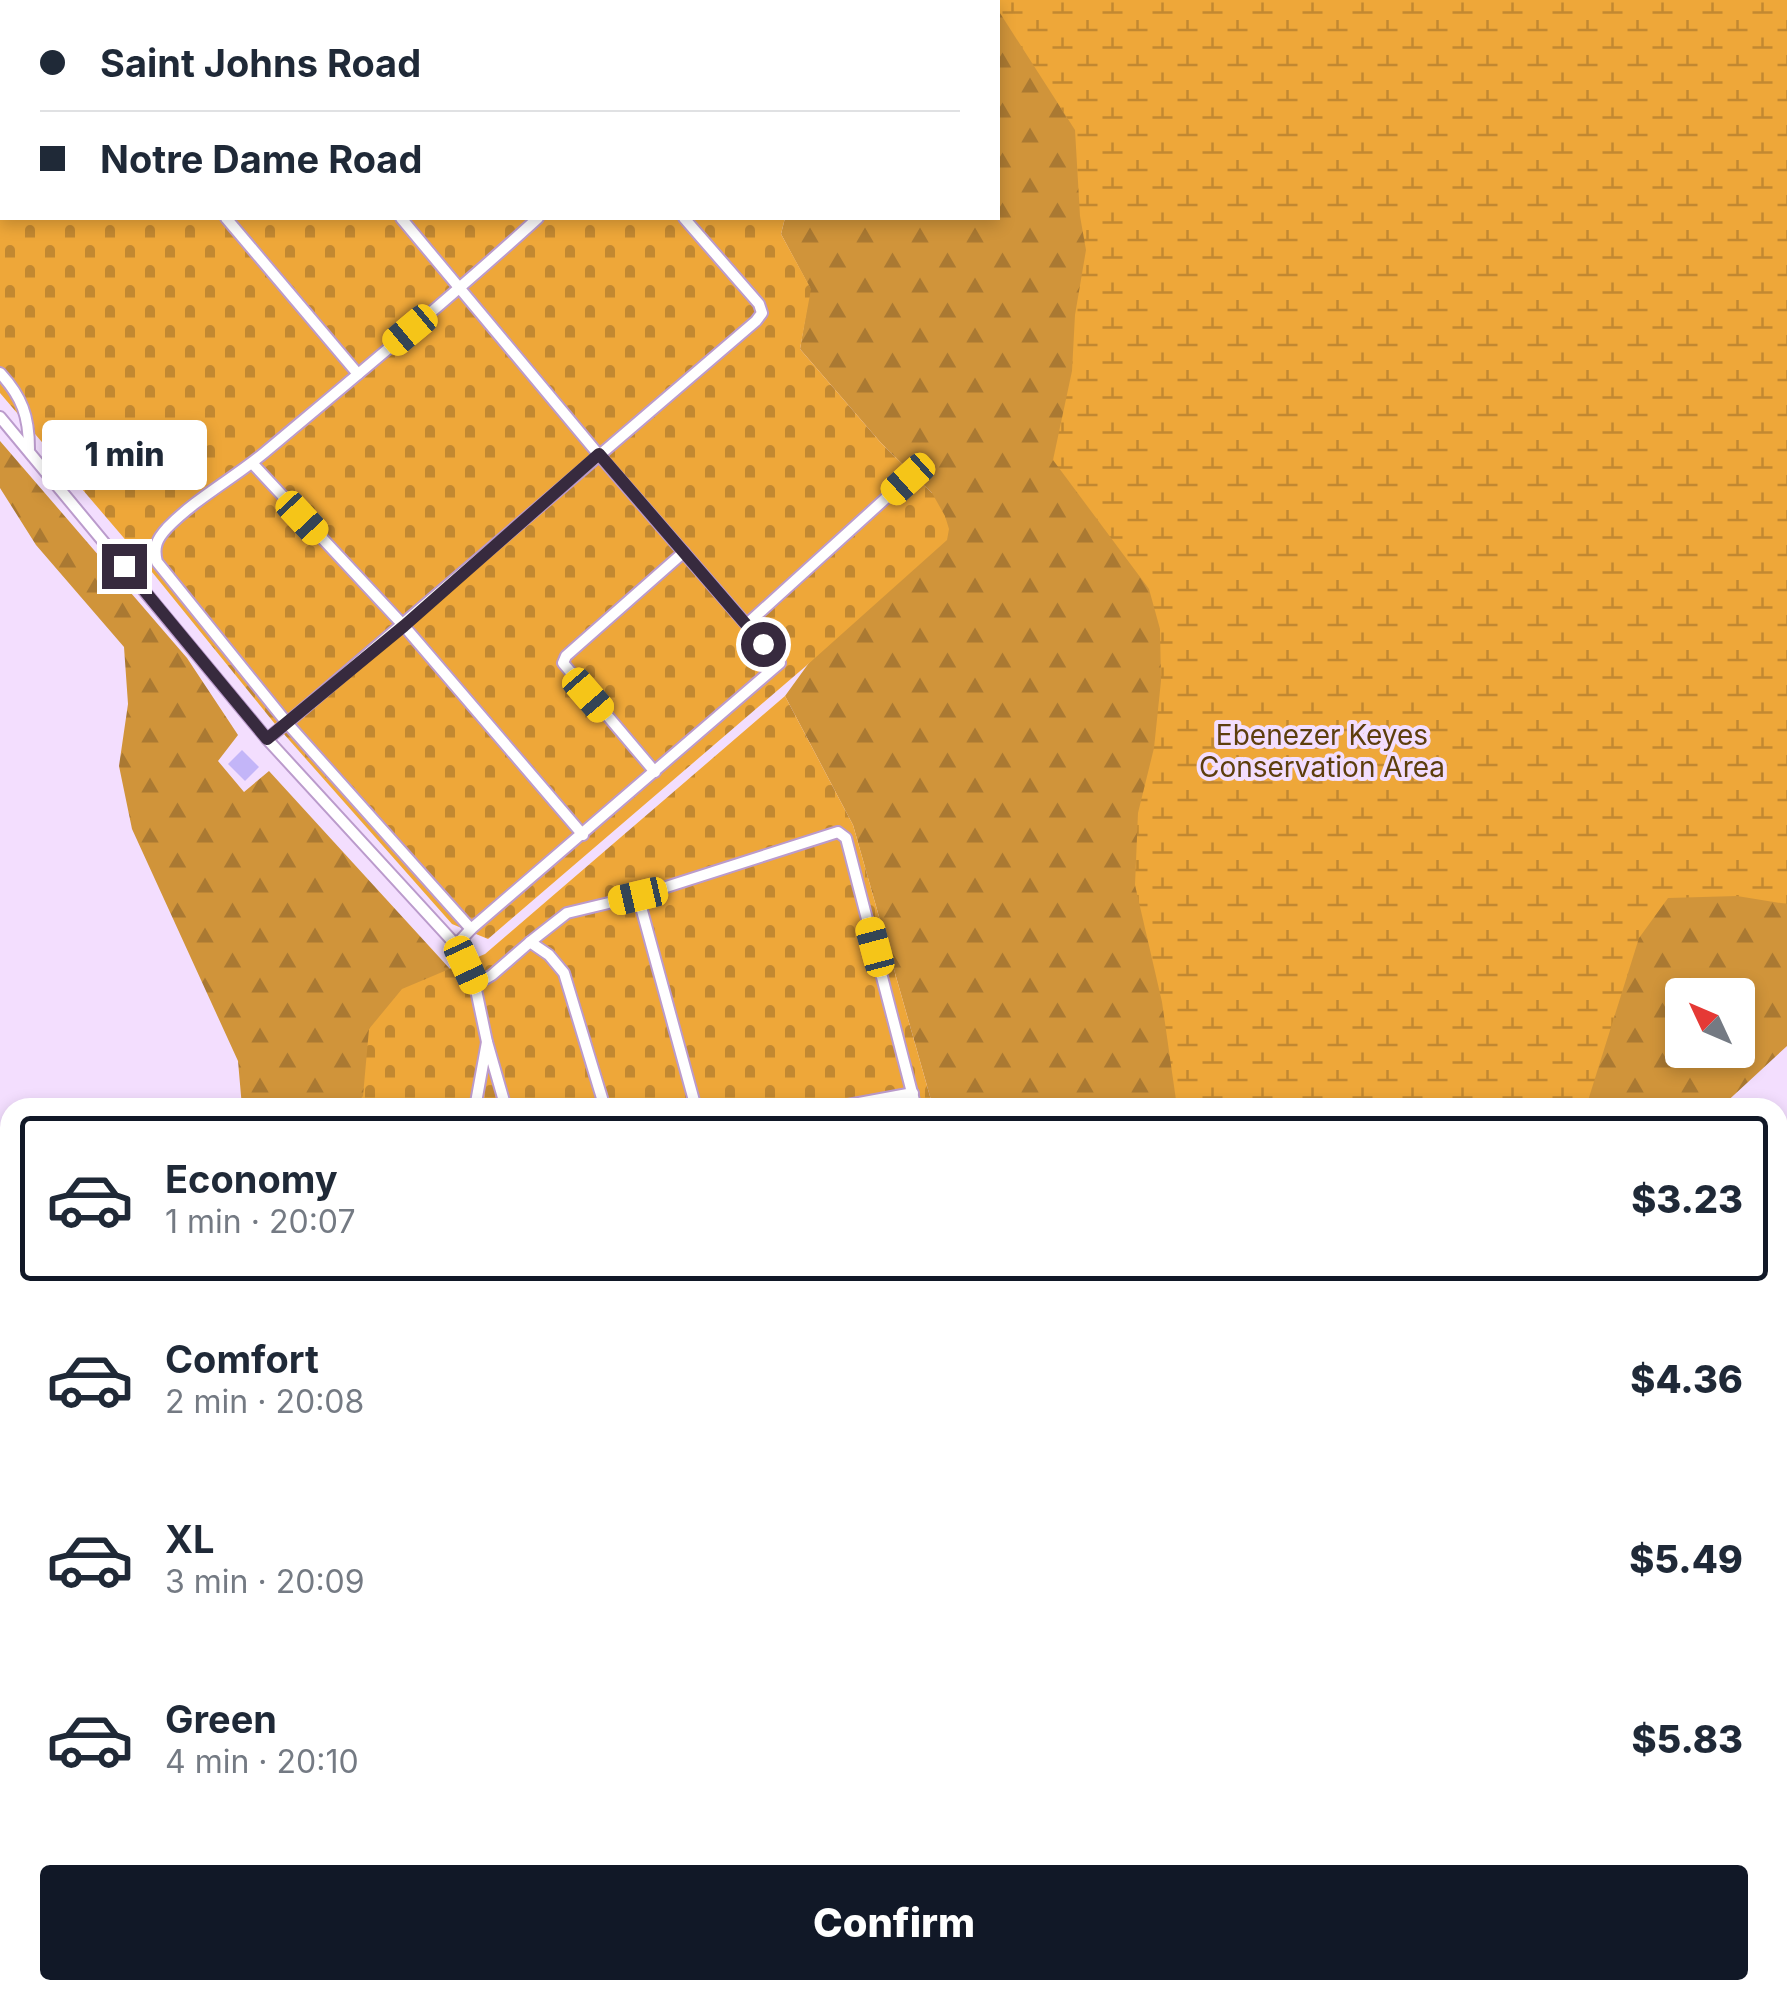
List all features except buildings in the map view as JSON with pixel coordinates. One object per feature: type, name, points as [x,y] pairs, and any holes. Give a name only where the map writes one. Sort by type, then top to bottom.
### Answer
[{"type":"lane","points":[[228,220],[358,374]]},
{"type":"lane","points":[[403,220],[780,664],[456,944]]},
{"type":"lane","points":[[472,929],[287,723],[157,562],[155,554],[158,540],[172,524],[252,463],[536,220]]},
{"type":"lane","points":[[267,739],[756,322],[762,313],[759,304],[686,220]]},
{"type":"lane","points":[[0,373],[19,394],[29,421],[29,450]]},
{"type":"lane","points":[[0,417],[267,739],[456,944],[475,985],[486,1042],[503,1098]]},
{"type":"lane","points":[[252,463],[404,626],[583,835]]},
{"type":"lane","points":[[747,624],[908,479]]},
{"type":"lane","points":[[655,772],[563,663],[566,656],[684,552]]},
{"type":"lane","points":[[475,985],[568,913],[638,896],[835,832],[844,833],[914,1098]]},
{"type":"lane","points":[[638,896],[693,1098]]},
{"type":"lane","points":[[530,942],[549,955],[564,973],[602,1098]]},
{"type":"lane","points":[[477,1098],[486,1042]]},
{"type":"lane","points":[[883,1098],[913,1092]]},
{"type":"green space","name":"Ebenezer Keyes Conservation Area","points":[[1000,0],[1115,0],[1787,303],[1787,1046],[1731,1098],[930,1098],[853,825],[785,696],[932,493],[881,443],[800,349],[810,288],[781,234],[784,220],[1000,220]]},
{"type":"green space","name":"Ebenezer Keyes Conservation Area","points":[[1000,0],[1787,0],[1787,904],[1737,896],[1668,898],[1639,938],[1589,1098],[1176,1098],[1162,1002],[1135,885],[1138,813],[1154,748],[1161,681],[1160,629],[1149,589],[1053,460],[1072,371],[1075,315],[1086,250],[1075,130],[1000,13]]},
{"type":"green space","points":[[0,220],[784,220],[781,234],[811,289],[800,349],[881,443],[932,493],[949,529],[947,540],[806,666],[488,939],[452,924],[275,724],[0,393]]},
{"type":"green space","points":[[0,441],[187,658],[238,735],[218,761],[244,792],[269,771],[450,969],[455,1098],[241,1098],[238,1061],[132,829],[119,766],[128,704],[124,647],[36,545],[0,488]]},
{"type":"green space","points":[[785,696],[853,825],[930,1098],[361,1098],[369,1029],[402,989],[485,954]]},
{"type":"route","points":[[124,566],[267,739],[404,626],[599,454],[763,644]]}]
